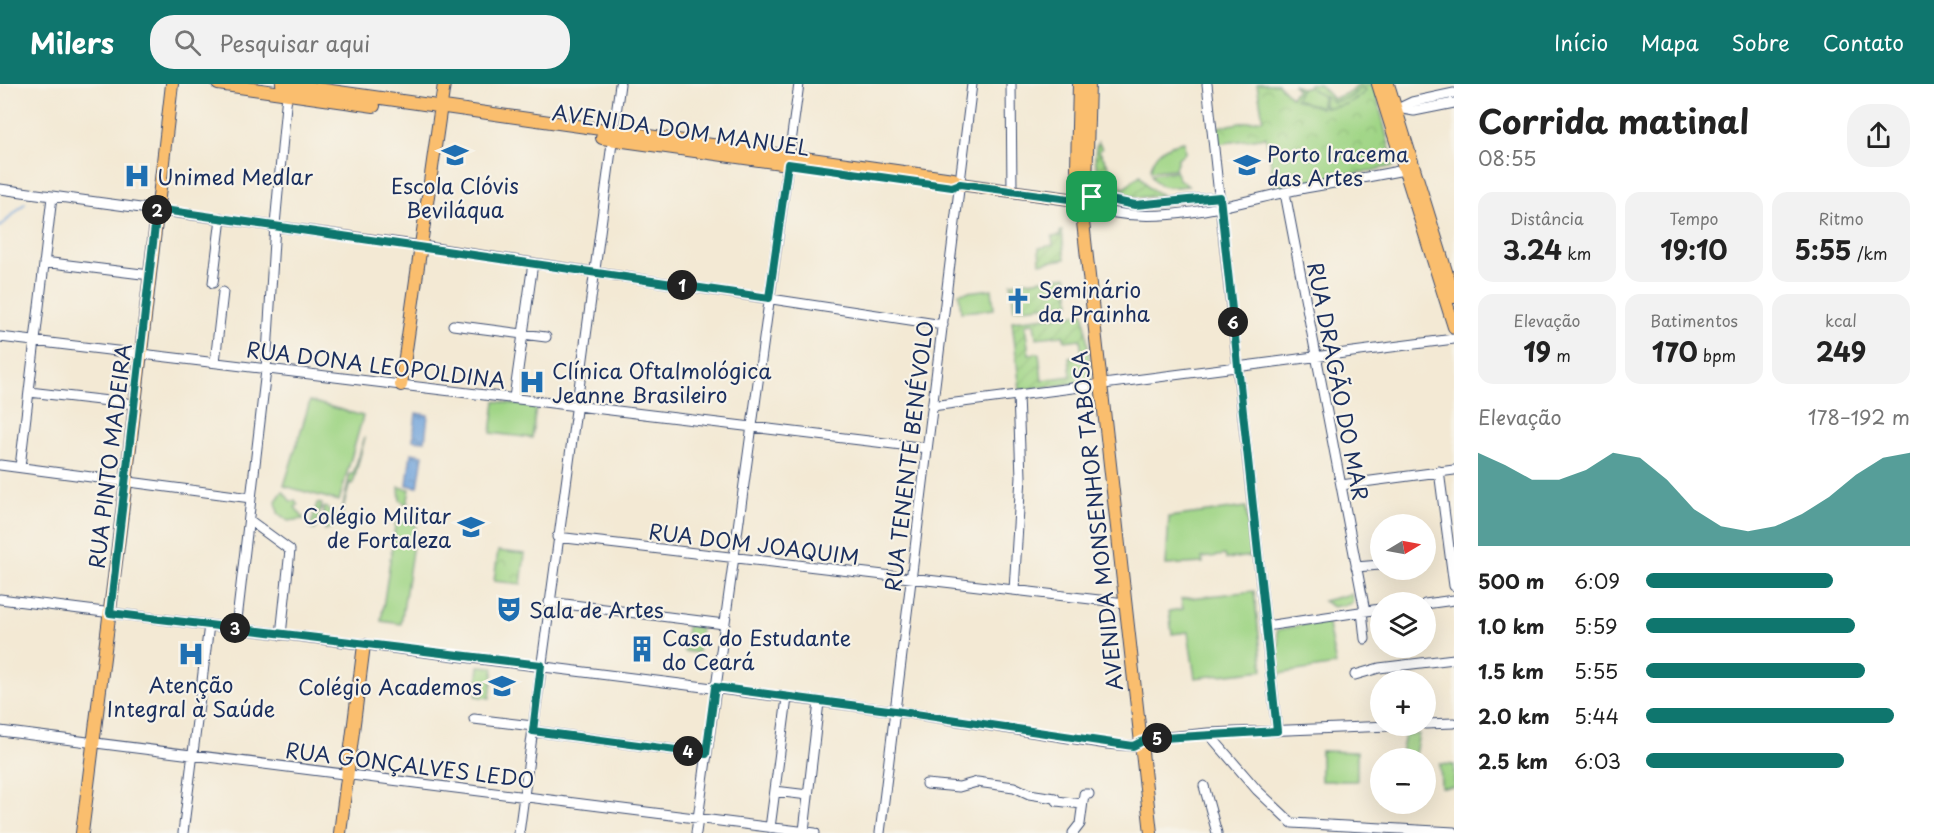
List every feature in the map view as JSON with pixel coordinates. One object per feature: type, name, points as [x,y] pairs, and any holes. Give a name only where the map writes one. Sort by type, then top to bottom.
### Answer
[{"type":"main road","name":"RUA PINTO MADEIRA","points":[[82,833],[126,482],[172,84]]},
{"type":"main road","name":"AVENIDA DOM MANUEL","points":[[218,84],[286,87],[440,111],[788,160],[953,179],[960,184],[1079,199]]},
{"type":"main road","points":[[401,385],[444,84]]},
{"type":"main road","points":[[1079,84],[1077,168],[1079,199]]},
{"type":"main road","points":[[1079,199],[1089,84]]},
{"type":"main road","points":[[1378,84],[1395,111]]},
{"type":"main road","points":[[1388,84],[1409,169],[1454,327]]},
{"type":"main road","points":[[1409,169],[1454,297]]},
{"type":"main road","name":"AVENIDA MONSENHOR TABOSA","points":[[1079,199],[1150,833]]},
{"type":"main road","points":[[340,833],[364,645]]},
{"type":"street","points":[[519,833],[557,537],[620,84]]},
{"type":"street","points":[[696,833],[750,427],[799,84]]},
{"type":"street","name":"RUA TENENTE BENÉVOLO","points":[[880,833],[972,84]]},
{"type":"street","points":[[1011,84],[1012,191]]},
{"type":"street","points":[[1207,84],[1277,731]]},
{"type":"street","points":[[236,628],[266,370],[286,87]]},
{"type":"street","points":[[1395,111],[1412,102],[1454,93]]},
{"type":"street","points":[[1395,111],[1414,111],[1454,104]]},
{"type":"street","points":[[1079,199],[1100,212],[1134,216],[1204,210],[1220,202],[1285,193],[1409,169]]},
{"type":"street","points":[[0,189],[157,209],[221,223],[275,225],[422,246],[943,325]]},
{"type":"street","name":"RUA DRAGÃO DO MAR","points":[[1285,193],[1356,567],[1365,639]]},
{"type":"street","points":[[20,467],[52,197]]},
{"type":"street","points":[[213,283],[221,223]]},
{"type":"street","points":[[44,262],[150,275]]},
{"type":"street","points":[[514,398],[533,263]]},
{"type":"street","points":[[215,362],[223,292]]},
{"type":"street","points":[[453,325],[546,337]]},
{"type":"street","name":"RUA DONA LEOPOLDINA","points":[[0,337],[927,448]]},
{"type":"street","points":[[932,406],[1238,369],[1454,339]]},
{"type":"street","points":[[29,392],[135,404]]},
{"type":"street","points":[[1014,590],[1021,477],[1018,395]]},
{"type":"street","points":[[0,465],[251,498]]},
{"type":"street","points":[[1341,484],[1454,470]]},
{"type":"street","points":[[1439,471],[1454,586]]},
{"type":"street","points":[[249,520],[290,550],[281,635]]},
{"type":"street","name":"RUA DOM JOAQUIM","points":[[557,537],[911,580],[1125,603]]},
{"type":"street","points":[[1356,567],[1370,566]]},
{"type":"street","points":[[0,599],[715,687],[895,711],[1107,744],[1133,746],[1147,739],[1208,733],[1370,727]]},
{"type":"street","points":[[1436,602],[1454,600]]},
{"type":"street","points":[[549,602],[724,624]]},
{"type":"street","points":[[1266,626],[1370,610]]},
{"type":"street","points":[[183,833],[209,625]]},
{"type":"street","points":[[1355,675],[1379,668],[1454,659]]},
{"type":"street","points":[[770,828],[787,698]]},
{"type":"street","points":[[804,831],[819,702]]},
{"type":"street","points":[[474,719],[706,754]]},
{"type":"street","points":[[1436,724],[1454,723]]},
{"type":"street","name":"RUA GONÇALVES LEDO","points":[[0,731],[815,833]]},
{"type":"street","points":[[1208,733],[1288,821],[1295,824],[1328,830],[1454,832]]},
{"type":"street","points":[[926,784],[959,787],[978,782],[1014,787],[1029,794],[1055,798],[1057,801],[1082,804]]},
{"type":"street","points":[[1204,786],[1216,833]]},
{"type":"street","points":[[775,791],[808,795]]},
{"type":"street","points":[[1073,833],[1080,824],[1084,794],[1089,794]]},
{"type":"green space","points":[[1257,84],[1278,84],[1291,97],[1297,89],[1293,84],[1301,88],[1295,99],[1321,108],[1322,96],[1309,87],[1309,84],[1319,84],[1333,99],[1352,91],[1359,84],[1374,84],[1394,166],[1276,190],[1266,137],[1219,144],[1217,127],[1263,119]],"holes":[[[1362,87],[1366,91],[1346,103],[1324,107],[1324,95],[1333,102],[1350,97]]]},
{"type":"green space","points":[[1308,86],[1322,96],[1321,108],[1295,99],[1301,88]]},
{"type":"green space","points":[[1362,87],[1366,92],[1351,102],[1324,108],[1324,94],[1333,102],[1350,97]]},
{"type":"green space","points":[[1098,142],[1102,148],[1099,151],[1123,189],[1140,175],[1148,187],[1163,196],[1129,197],[1109,188],[1099,174],[1095,158]]},
{"type":"green space","points":[[1184,142],[1185,153],[1178,158],[1175,169],[1151,171],[1157,154],[1172,145]]},
{"type":"green space","points":[[1175,171],[1179,179],[1188,186],[1162,186],[1151,174]]},
{"type":"green space","points":[[1062,231],[1065,259],[1040,263],[1039,248],[1053,245],[1052,237],[1060,236]]},
{"type":"green space","points":[[1067,276],[1070,303],[1014,309],[1011,283]]},
{"type":"green space","points":[[992,289],[994,309],[961,312],[959,293]]},
{"type":"green space","points":[[1084,313],[1092,381],[1020,390],[1012,321]],"holes":[[[1034,323],[1036,338],[1063,335],[1065,341],[1080,339],[1082,355],[1069,357],[1071,376],[1042,380],[1039,353],[1029,354],[1025,324]]]},
{"type":"green space","points":[[310,401],[363,416],[339,501],[284,486]]},
{"type":"green space","points":[[495,401],[536,407],[532,438],[491,433]]},
{"type":"green space","points":[[365,437],[353,484],[350,483],[340,519],[350,474],[353,474]]},
{"type":"green space","points":[[399,487],[410,489],[407,505],[400,500]]},
{"type":"green space","points":[[283,491],[291,502],[295,500],[298,505],[295,507],[304,519],[288,521],[278,513],[276,501]]},
{"type":"green space","points":[[317,503],[322,504],[315,530],[310,529]]},
{"type":"green space","points":[[326,507],[340,524],[325,530],[323,508]]},
{"type":"green space","points":[[1246,507],[1252,556],[1226,559],[1225,555],[1202,558],[1203,563],[1166,565],[1169,517]]},
{"type":"green space","points":[[396,520],[416,524],[401,624],[381,621]]},
{"type":"green space","points":[[498,551],[525,554],[521,584],[494,581]]},
{"type":"green space","points":[[1254,591],[1263,670],[1195,678],[1188,632],[1172,634],[1169,611],[1183,609],[1181,599]]},
{"type":"green space","points":[[1351,594],[1353,601],[1350,604],[1333,607],[1323,601]]},
{"type":"green space","points":[[1327,620],[1336,665],[1278,674],[1274,646],[1279,644],[1277,630]]},
{"type":"green space","points":[[687,626],[701,627],[698,653],[684,651]]},
{"type":"green space","points":[[479,666],[494,667],[490,698],[476,696]]},
{"type":"green space","points":[[1405,736],[1419,736],[1416,748],[1402,748]]},
{"type":"green space","points":[[1321,751],[1357,752],[1357,781],[1321,781]]},
{"type":"green space","points":[[1440,764],[1454,765],[1454,787],[1441,787]]},
{"type":"water","points":[[416,413],[428,415],[425,441],[413,440]]},
{"type":"water","points":[[411,453],[423,455],[418,487],[407,485]]},
{"type":"waterway","points":[[0,227],[25,203]]},
{"type":"place","name":"Escola Clóvis Beviláqua","points":[[455,155]]},
{"type":"place","name":"Porto Iracema das Artes","points":[[1247,165]]},
{"type":"place","name":"Unimed Medlar","points":[[137,176]]},
{"type":"place","name":"Seminário da Prainha","points":[[1018,301]]},
{"type":"place","name":"Clínica Oftalmológica Jeanne Brasileiro","points":[[532,382]]},
{"type":"place","name":"Colégio Militar de Fortaleza","points":[[471,527]]},
{"type":"place","name":"Sala de Artes","points":[[509,609]]},
{"type":"place","name":"Casa do Estudante do Ceará","points":[[642,649]]},
{"type":"place","name":"Atenção Integral à Saúde","points":[[191,654]]},
{"type":"place","name":"Colégio Academos","points":[[502,686]]},
{"type":"route","points":[[788,164],[952,187],[960,184],[1069,199],[1086,195],[1092,197],[1135,205],[1220,197],[1277,731],[1208,733],[1147,739],[1133,746],[1107,744],[888,710],[715,687],[706,754],[533,731],[541,665],[110,613],[157,209],[769,298],[788,164]]}]
